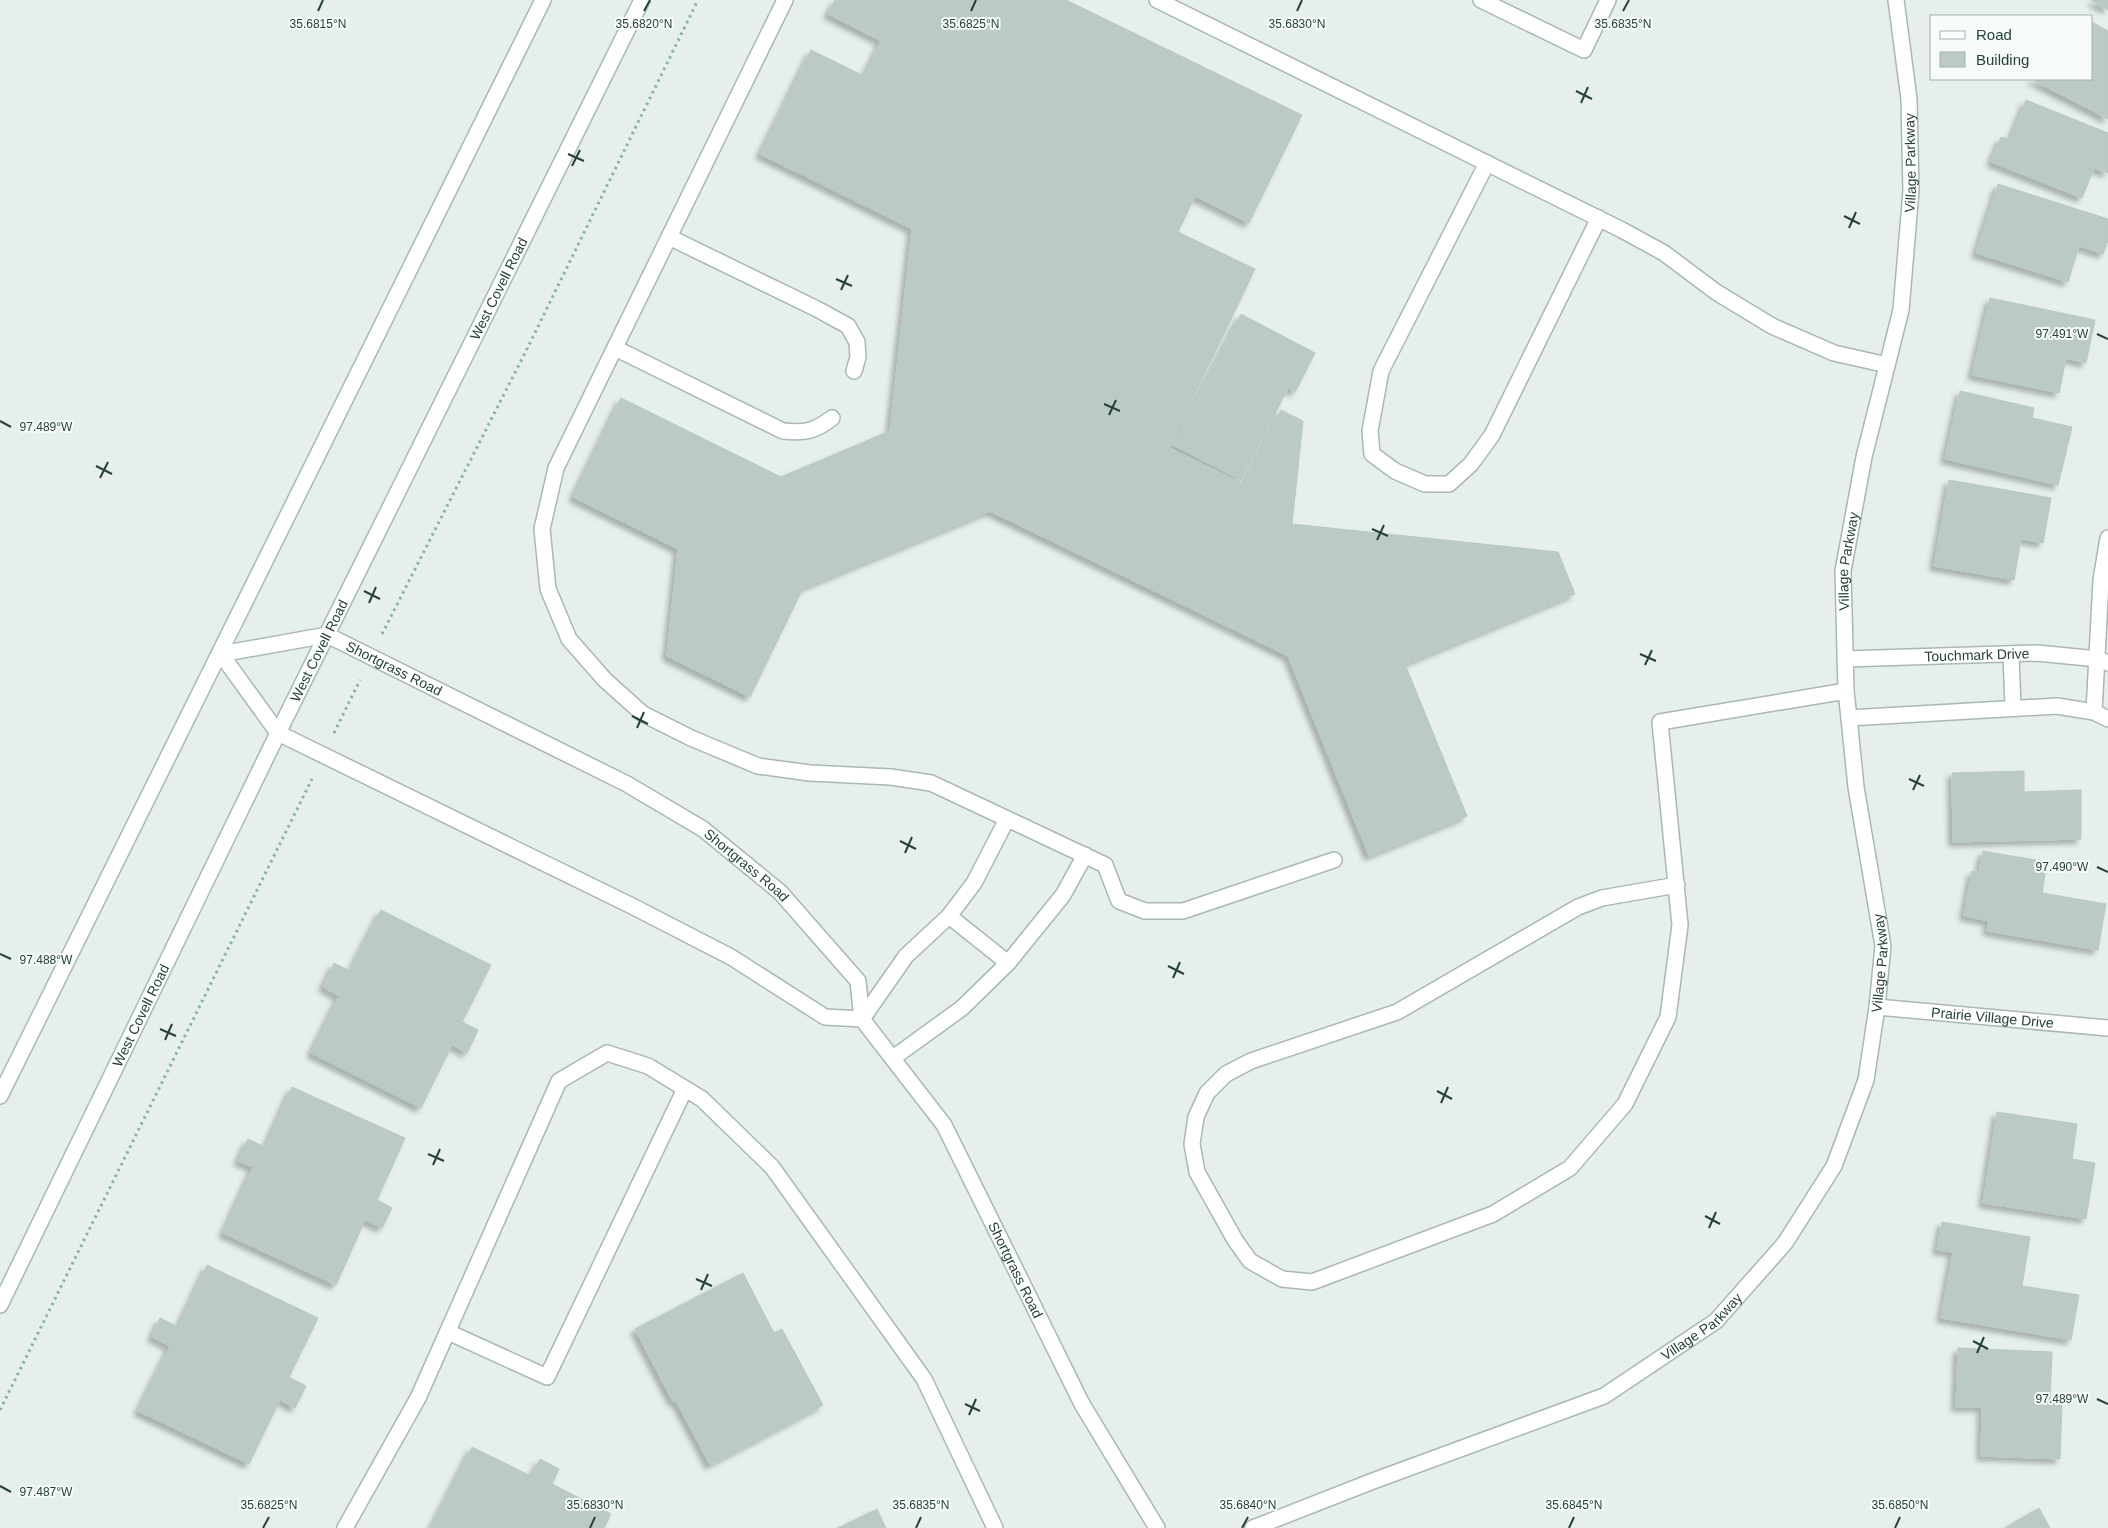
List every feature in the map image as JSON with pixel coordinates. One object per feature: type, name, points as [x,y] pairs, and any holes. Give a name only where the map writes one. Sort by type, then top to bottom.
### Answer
[{"type":"street","points":[[0,1096],[221,654],[543,0]]},
{"type":"street","name":"West Covell Road","points":[[0,1304],[278,733],[642,0]]},
{"type":"street","points":[[785,0],[556,468],[542,529],[548,589],[569,639],[605,680],[643,714],[691,738],[758,766],[810,774],[891,777],[930,783],[1105,865],[1119,901],[1145,911],[1183,911],[1334,860]]},
{"type":"street","points":[[1157,0],[1599,218],[1664,252],[1716,292],[1772,326],[1834,353],[1887,365]]},
{"type":"street","points":[[1481,0],[1584,50],[1608,0]]},
{"type":"street","name":"Village Parkway","points":[[1253,1528],[1604,1396],[1716,1321],[1785,1243],[1834,1166],[1866,1080],[1877,1007],[1883,946],[1856,787],[1846,691],[1843,571],[1864,457],[1901,310],[1911,191],[1909,99],[1896,0]]},
{"type":"street","points":[[1487,163],[1381,371],[1370,431],[1372,454],[1395,471],[1425,484],[1449,484],[1471,464],[1492,435],[1599,218]]},
{"type":"street","points":[[669,237],[848,326],[856,342],[858,357],[854,371]]},
{"type":"street","points":[[615,348],[783,431],[805,433],[822,426],[832,418]]},
{"type":"street","points":[[2094,712],[2103,661],[2101,580],[2108,538]]},
{"type":"street","points":[[221,654],[327,635]]},
{"type":"street","name":"Shortgrass Road","points":[[327,635],[618,779],[703,829],[780,892],[858,981],[862,1019],[944,1125],[1082,1404],[1157,1528]]},
{"type":"street","name":"Touchmark Drive","points":[[1845,659],[2037,653],[2103,661]]},
{"type":"street","points":[[221,654],[278,733],[324,754],[731,957],[825,1017],[862,1019],[906,956],[949,916],[974,883],[1007,819]]},
{"type":"street","points":[[2012,654],[2013,708]]},
{"type":"street","points":[[1677,885],[1602,898],[1578,907],[1397,1012],[1251,1061],[1226,1074],[1207,1093],[1196,1117],[1192,1144],[1197,1172],[1234,1240],[1250,1262],[1282,1279],[1312,1282],[1493,1214],[1570,1168],[1625,1104],[1668,1017],[1680,925],[1677,885],[1660,722],[1846,691]]},
{"type":"street","points":[[1849,718],[2057,706],[2094,712],[2108,719]]},
{"type":"street","points":[[892,1058],[962,1008],[1008,964],[1063,895],[1085,855]]},
{"type":"street","points":[[949,916],[1008,964]]},
{"type":"street","name":"Prairie Village Drive","points":[[1877,1007],[2108,1028]]},
{"type":"street","points":[[345,1528],[418,1398],[559,1081],[608,1053],[648,1066],[702,1099],[772,1167],[924,1379],[995,1528]]},
{"type":"street","points":[[448,1332],[547,1377],[685,1088]]},
{"type":"path","points":[[0,1410],[406,584],[527,349],[698,0]]},
{"type":"building","points":[[835,0],[1066,0],[1302,115],[1249,223],[1195,196],[1178,232],[1255,269],[1169,448],[1244,484],[1281,410],[1303,421],[1292,524],[1558,552],[1575,594],[1405,664],[1467,816],[1369,856],[1288,656],[990,511],[803,588],[750,697],[667,656],[678,549],[573,497],[621,398],[781,477],[890,431],[912,229],[760,154],[811,50],[864,76],[881,41],[828,14]]},
{"type":"building","points":[[2091,0],[2108,0],[2108,10]]},
{"type":"building","points":[[2093,23],[2108,31],[2108,119],[2033,80],[2093,80]]},
{"type":"building","points":[[2026,100],[2108,133],[2108,173],[2094,168],[2082,198],[1991,162],[2001,137],[2010,140]]},
{"type":"building","points":[[1998,184],[2108,219],[2108,240],[2103,254],[2079,246],[2068,282],[1976,253]]},
{"type":"building","points":[[1990,298],[2095,320],[2086,363],[2066,358],[2059,393],[1972,375]]},
{"type":"building","points":[[1241,314],[1315,353],[1295,392],[1288,388],[1241,480],[1173,445]]},
{"type":"building","points":[[1960,391],[2034,408],[2032,418],[2072,427],[2058,485],[1945,459]]},
{"type":"building","points":[[1949,480],[2051,498],[2043,543],[2021,539],[2014,580],[1934,566]]},
{"type":"building","points":[[2024,771],[2024,792],[2081,790],[2081,839],[1953,842],[1952,773]]},
{"type":"building","points":[[1983,851],[2047,862],[2042,893],[2106,904],[2098,950],[1987,931],[1989,921],[1964,916],[1972,871],[1979,872]]},
{"type":"building","points":[[381,910],[491,965],[462,1022],[478,1030],[467,1053],[452,1045],[421,1108],[311,1053],[339,996],[323,987],[334,963],[350,971]]},
{"type":"building","points":[[292,1087],[405,1138],[377,1200],[392,1208],[382,1228],[365,1220],[336,1285],[223,1233],[253,1167],[238,1161],[248,1139],[265,1147]]},
{"type":"building","points":[[1997,1112],[2077,1124],[2072,1159],[2095,1163],[2086,1219],[1983,1203]]},
{"type":"building","points":[[1942,1222],[2030,1237],[2022,1286],[2079,1295],[2071,1340],[1941,1318],[1953,1252],[1937,1250]]},
{"type":"building","points":[[207,1265],[318,1318],[289,1377],[306,1386],[295,1408],[280,1400],[249,1464],[138,1411],[170,1346],[152,1337],[160,1318],[178,1327]]},
{"type":"building","points":[[743,1273],[774,1333],[782,1329],[823,1405],[710,1465],[676,1401],[673,1402],[635,1329]]},
{"type":"building","points":[[1958,1348],[2052,1352],[2050,1402],[2062,1403],[2060,1459],[1981,1456],[1982,1407],[1956,1407]]},
{"type":"building","points":[[472,1447],[531,1476],[540,1459],[559,1469],[552,1484],[611,1514],[604,1528],[431,1528]]},
{"type":"building","points":[[2039,1508],[2050,1528],[2005,1528]]},
{"type":"building","points":[[877,1509],[886,1528],[838,1528]]}]
